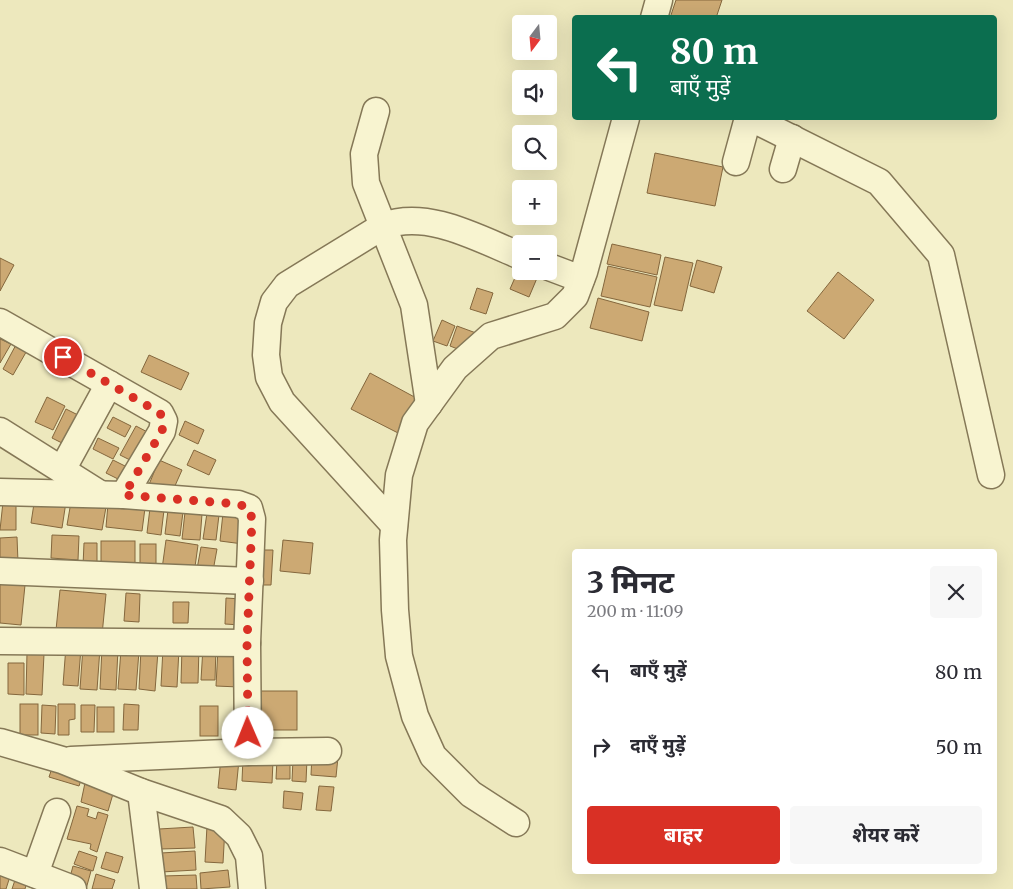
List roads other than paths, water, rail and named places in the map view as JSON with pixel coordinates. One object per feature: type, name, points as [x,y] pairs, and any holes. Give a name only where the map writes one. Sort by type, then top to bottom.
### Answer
[{"type":"street","points":[[655,15],[659,0]]},
{"type":"street","points":[[376,111],[364,154],[366,183],[414,305],[429,404]]},
{"type":"street","points":[[516,824],[471,794],[433,756],[415,716],[399,656],[395,610],[394,525],[399,475],[415,423],[455,368],[491,336],[555,316],[575,296],[625,120]]},
{"type":"street","points":[[736,162],[749,120]]},
{"type":"street","points":[[754,120],[879,182],[941,255],[991,475]]},
{"type":"street","points":[[783,169],[792,138]]},
{"type":"street","points":[[394,525],[282,402],[269,376],[266,355],[268,323],[274,302],[287,285],[383,226],[400,220],[419,220],[453,229],[512,252]]},
{"type":"street","points":[[557,270],[581,279]]},
{"type":"street","points":[[0,322],[160,413],[164,421],[162,431],[113,495]]},
{"type":"street","points":[[62,470],[109,384]]},
{"type":"street","points":[[0,431],[62,470],[113,495]]},
{"type":"street","points":[[0,492],[113,495],[244,505],[249,508],[252,519],[247,643],[248,752]]},
{"type":"street","points":[[0,571],[250,581]]},
{"type":"street","points":[[0,641],[247,643]]},
{"type":"street","points":[[0,742],[62,760],[141,792],[221,820],[239,836],[249,856],[252,889]]},
{"type":"street","points":[[62,760],[328,750]]},
{"type":"street","points":[[141,792],[153,889]]},
{"type":"street","points":[[35,874],[57,812]]},
{"type":"street","points":[[0,861],[73,889]]}]
